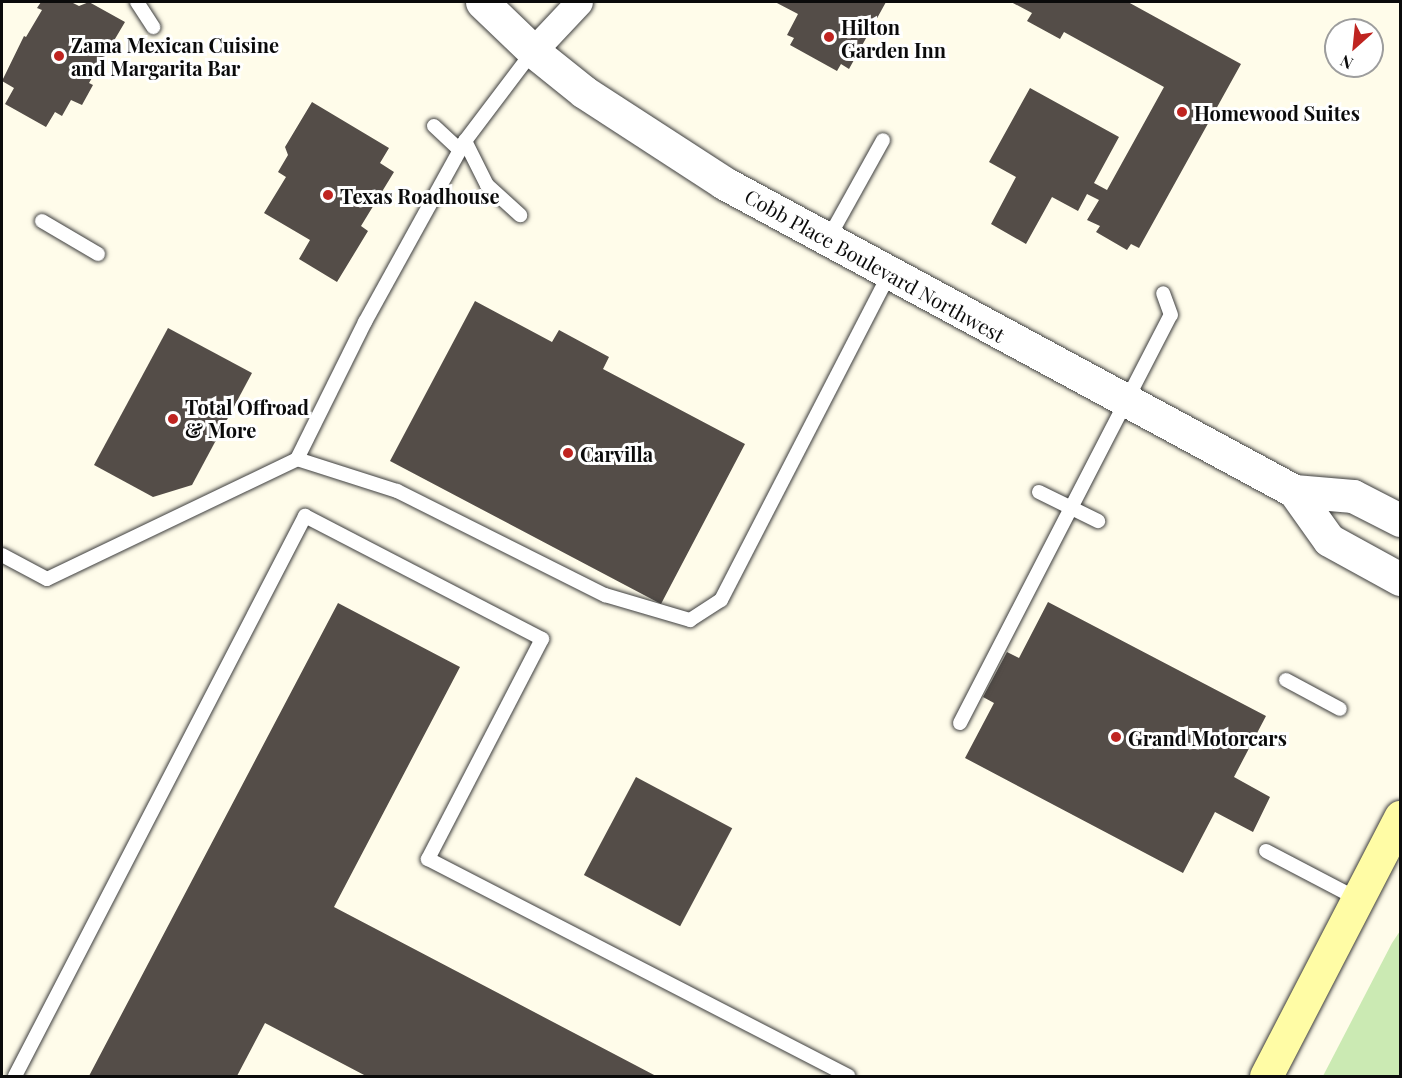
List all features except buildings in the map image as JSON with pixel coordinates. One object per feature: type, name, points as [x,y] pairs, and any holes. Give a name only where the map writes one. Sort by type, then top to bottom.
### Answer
[{"type":"main road","points":[[1266,1077],[1401,818]]},
{"type":"street","name":"Cobb Place Boulevard Northwest","points":[[482,2],[533,51],[639,131],[828,239],[1294,491],[1353,495],[1401,520]]},
{"type":"street","points":[[533,51],[579,2]]},
{"type":"street","name":"Cobb Place Boulevard Northwest","points":[[1294,491],[1329,540],[1401,579]]},
{"type":"lane","points":[[137,2],[153,27]]},
{"type":"lane","points":[[2,555],[47,579],[297,459],[364,322],[462,146],[533,51]]},
{"type":"lane","points":[[434,126],[462,146],[487,185],[520,215]]},
{"type":"lane","points":[[828,239],[883,140]]},
{"type":"lane","points":[[42,221],[98,254]]},
{"type":"lane","points":[[297,459],[397,491],[605,595],[690,620],[721,600],[890,273]]},
{"type":"lane","points":[[960,723],[1171,315],[1163,293]]},
{"type":"lane","points":[[1039,492],[1098,521]]},
{"type":"lane","points":[[15,1077],[305,516],[542,639],[428,859],[848,1077]]},
{"type":"lane","points":[[1286,680],[1340,709]]},
{"type":"lane","points":[[1266,851],[1358,899]]},
{"type":"green space","points":[[1400,931],[1400,1076],[1323,1076],[1392,943]]},
{"type":"place","name":"Hilton Garden Inn","points":[[829,37]]},
{"type":"place","name":"Zama Mexican Cuisine and Margarita Bar","points":[[59,56]]},
{"type":"place","name":"Homewood Suites","points":[[1182,112]]},
{"type":"place","name":"Texas Roadhouse","points":[[328,195]]},
{"type":"place","name":"Total Offroad & More","points":[[173,419]]},
{"type":"place","name":"Carvilla","points":[[568,453]]},
{"type":"place","name":"Grand Motorcars","points":[[1116,737]]}]
